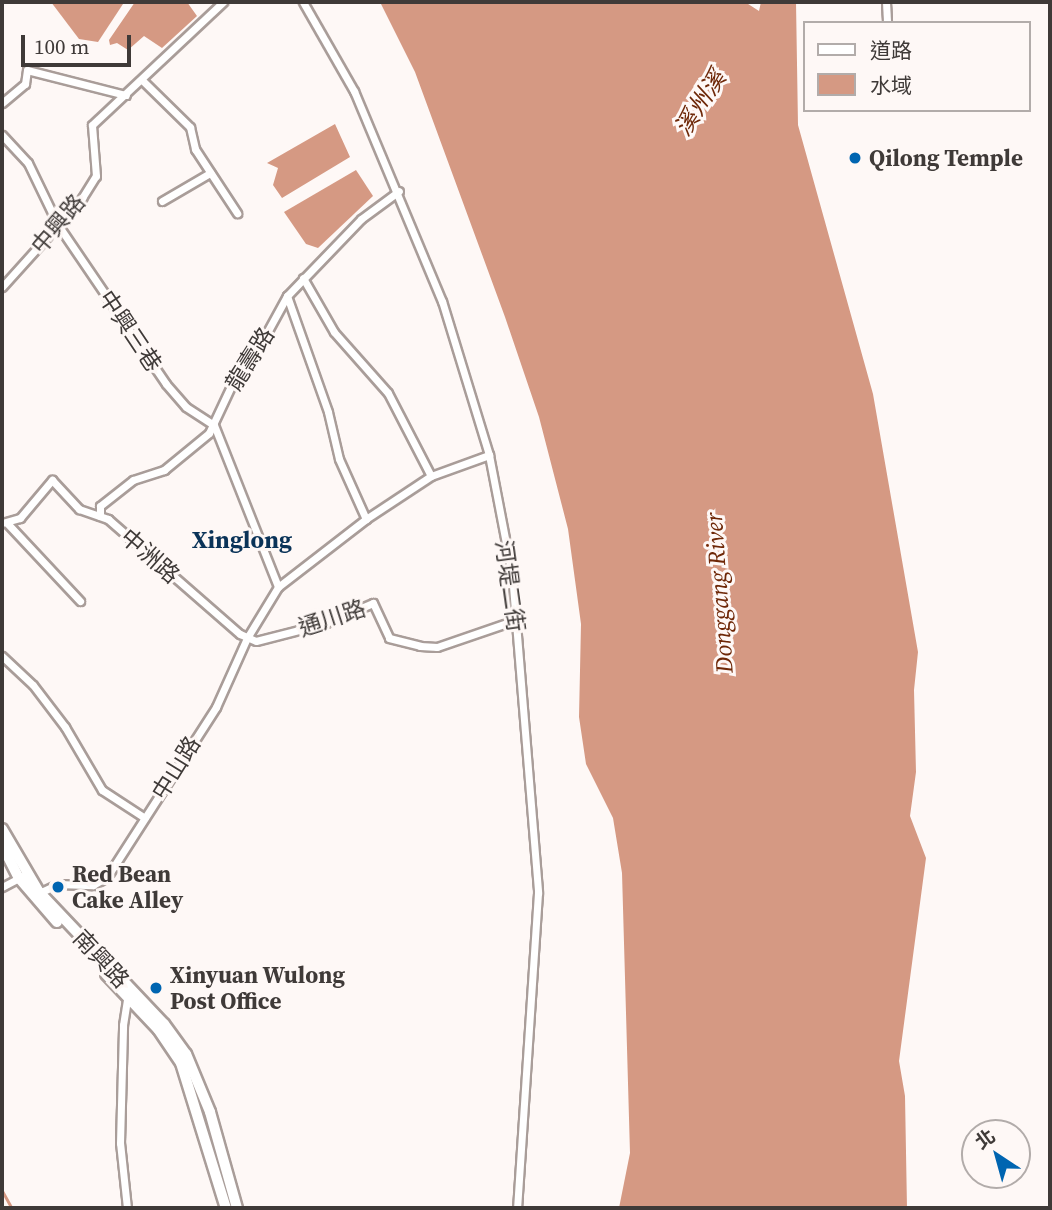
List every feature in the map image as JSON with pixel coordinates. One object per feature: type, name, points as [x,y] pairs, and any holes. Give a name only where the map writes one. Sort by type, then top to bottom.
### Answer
[{"type":"main road","name":"南興路","points":[[2,829],[23,876]]},
{"type":"main road","name":"南興路","points":[[2,845],[37,894],[158,1029],[181,1063],[226,1208]]},
{"type":"main road","name":"南興路","points":[[128,994],[164,1024],[194,1070],[237,1208]]},
{"type":"street","name":"中興路","points":[[2,287],[58,225],[96,176],[92,125],[143,82],[223,2]]},
{"type":"street","name":"河堤二街","points":[[303,2],[354,90],[398,191],[442,301],[489,456],[516,620],[538,893],[517,1208]]},
{"type":"street","points":[[886,2],[887,21]]},
{"type":"street","points":[[2,103],[25,84],[27,70],[125,95]]},
{"type":"street","points":[[143,82],[190,127],[195,149],[237,213]]},
{"type":"street","name":"中興三巷","points":[[2,135],[28,163],[58,225],[178,399],[214,425]]},
{"type":"street","points":[[162,201],[210,173]]},
{"type":"street","name":"龍壽路","points":[[100,516],[100,506],[133,480],[164,470],[214,425],[233,382],[253,358],[287,296],[361,219],[398,191]]},
{"type":"street","points":[[303,278],[334,332],[388,393],[431,476]]},
{"type":"street","points":[[287,296],[328,412],[338,459],[366,519]]},
{"type":"street","points":[[214,425],[278,587]]},
{"type":"street","name":"中山路","points":[[37,894],[58,884],[93,885],[107,877],[216,707],[247,638],[278,587],[366,519],[431,476],[489,456]]},
{"type":"street","name":"中洲路","points":[[4,523],[20,518],[52,480],[79,509],[100,516],[247,638]]},
{"type":"street","points":[[4,523],[80,601]]},
{"type":"street","name":"通川路","points":[[247,638],[256,641],[326,622],[373,603],[389,638],[420,646],[437,647],[516,620]]},
{"type":"street","points":[[2,656],[33,685],[65,727],[102,790],[145,818]]},
{"type":"street","points":[[2,887],[23,876]]},
{"type":"street","points":[[127,1208],[120,1143],[128,994]]},
{"type":"water","points":[[51,2],[123,4],[98,42],[79,39]]},
{"type":"water","points":[[135,2],[187,2],[197,16],[162,48],[144,36],[128,50],[117,43],[110,45],[109,40]]},
{"type":"water","points":[[380,2],[745,2],[759,11],[761,2],[796,2],[798,125],[873,394],[918,652],[914,690],[916,772],[910,816],[926,858],[899,1061],[905,1096],[907,1208],[619,1208],[630,1153],[622,873],[613,818],[586,764],[579,717],[581,624],[568,529],[539,417],[505,317],[415,72]]},
{"type":"water","points":[[335,124],[350,157],[282,198],[273,185],[278,168],[267,163]]},
{"type":"water","points":[[356,170],[373,196],[318,248],[306,244],[284,212]]},
{"type":"waterway","points":[[2,1190],[12,1208]]},
{"type":"place","name":"Qilong Temple","points":[[855,158]]},
{"type":"place","name":"Red Bean Cake Alley","points":[[58,887]]},
{"type":"place","name":"Xinyuan Wulong Post Office","points":[[156,988]]},
{"type":"district","name":"Xinglong","points":[[242,540]]},
{"type":"water label","name":"溪州溪","points":[[700,103]]},
{"type":"water label","name":"Donggang River","points":[[719,593]]}]
